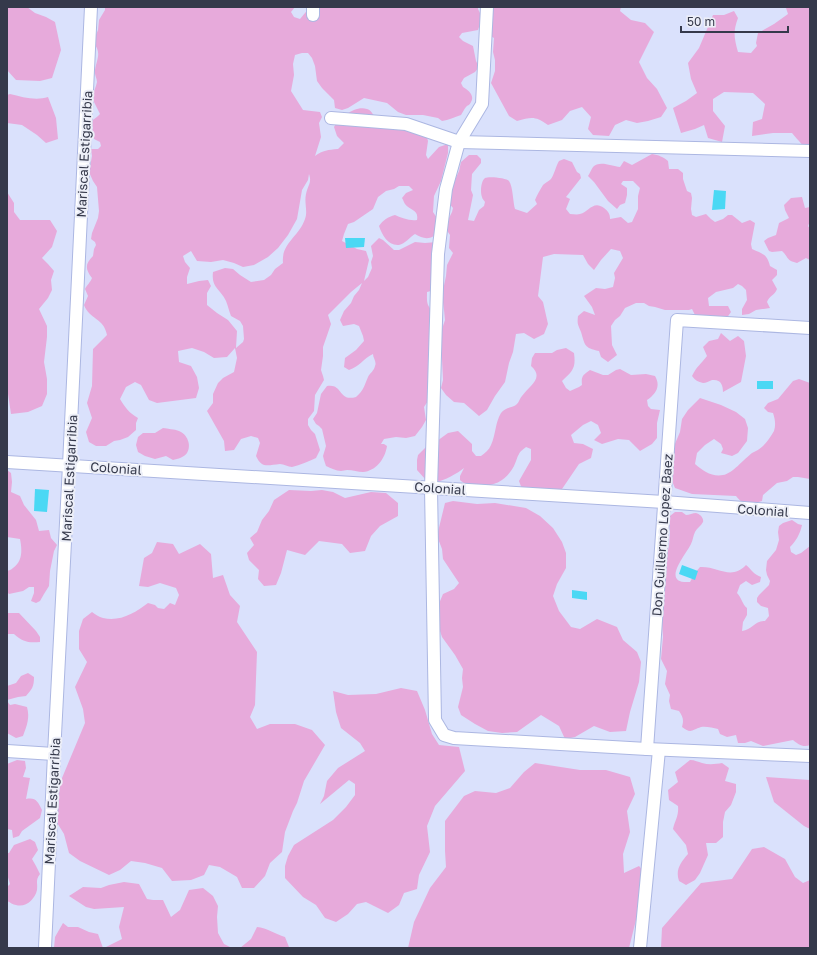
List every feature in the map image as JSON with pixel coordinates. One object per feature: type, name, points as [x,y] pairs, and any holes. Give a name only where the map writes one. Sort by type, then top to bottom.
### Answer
[{"type":"street","name":"Mariscal Estigarribia","points":[[45,948],[70,466],[91,7]]},
{"type":"street","points":[[487,7],[482,104],[459,142],[446,189],[438,254],[431,488],[435,720],[444,734],[454,738],[653,750],[810,756]]},
{"type":"street","points":[[331,118],[406,124],[459,142],[810,151]]},
{"type":"street","name":"Don Guillermo Lopez Baez","points":[[640,948],[653,750],[664,502],[677,320],[810,328]]},
{"type":"street","name":"Colonial","points":[[7,462],[664,502],[810,513]]},
{"type":"street","points":[[7,751],[54,754]]},
{"type":"shaded area","points":[[7,7],[27,7],[35,13],[55,22],[61,50],[52,78],[40,81],[16,80],[7,70]]},
{"type":"shaded area","points":[[105,7],[295,7],[291,12],[294,17],[300,19],[310,7],[478,7],[482,20],[493,7],[621,7],[620,11],[631,20],[645,23],[654,32],[639,62],[647,78],[657,89],[667,108],[661,117],[637,123],[626,120],[615,125],[609,136],[593,135],[588,129],[591,117],[582,107],[570,111],[562,120],[548,125],[533,118],[517,121],[509,116],[491,83],[495,71],[493,52],[494,38],[479,29],[480,24],[478,30],[462,33],[459,37],[463,41],[473,46],[476,61],[479,67],[475,72],[464,78],[461,83],[463,87],[472,95],[472,99],[461,115],[442,121],[438,118],[423,115],[406,115],[398,112],[387,103],[364,98],[348,108],[342,110],[335,108],[334,100],[317,81],[315,66],[312,58],[308,53],[295,55],[293,64],[294,75],[291,91],[303,110],[320,112],[322,117],[319,123],[321,137],[315,156],[323,151],[338,149],[344,143],[337,136],[334,127],[348,113],[362,108],[370,110],[375,118],[425,131],[428,141],[426,155],[428,159],[439,147],[448,144],[448,153],[441,181],[434,196],[433,212],[437,218],[434,236],[424,238],[415,234],[405,242],[395,245],[389,242],[384,236],[379,226],[388,218],[395,215],[408,220],[417,220],[417,214],[407,206],[402,198],[406,193],[413,190],[409,186],[399,186],[386,191],[378,197],[373,209],[354,222],[348,224],[342,241],[357,249],[366,251],[369,260],[364,281],[368,277],[372,268],[371,262],[373,256],[371,246],[379,238],[394,250],[399,250],[415,242],[437,242],[444,267],[443,273],[431,291],[427,292],[427,303],[433,312],[437,387],[424,407],[426,420],[415,436],[384,439],[381,444],[387,446],[382,460],[376,467],[368,471],[339,471],[326,466],[323,456],[326,446],[322,429],[313,419],[317,413],[321,394],[327,386],[332,386],[336,387],[346,397],[356,397],[362,390],[368,377],[374,369],[375,364],[373,354],[353,369],[349,370],[344,367],[345,358],[356,350],[364,341],[359,326],[354,324],[343,326],[340,320],[362,283],[328,315],[331,324],[323,347],[321,370],[324,380],[315,395],[314,411],[308,419],[308,425],[315,434],[320,450],[316,458],[292,467],[282,464],[263,465],[256,456],[260,443],[258,438],[251,436],[241,439],[234,450],[225,451],[224,441],[207,411],[213,403],[213,394],[218,383],[223,378],[234,372],[237,358],[235,348],[227,357],[214,358],[204,352],[192,348],[178,351],[179,362],[191,366],[197,377],[199,388],[196,398],[157,403],[149,400],[141,385],[135,382],[126,387],[120,399],[128,410],[138,418],[136,430],[128,437],[114,441],[106,446],[96,446],[89,442],[86,432],[92,418],[87,403],[92,386],[93,349],[107,335],[103,325],[86,310],[84,305],[88,296],[85,289],[92,278],[88,272],[87,264],[93,256],[96,245],[91,239],[99,211],[97,187],[89,172],[92,156],[91,149],[98,149],[101,146],[100,142],[94,139],[92,133],[93,127],[90,124],[100,114],[92,98],[97,82],[95,72],[98,56],[96,46],[93,42],[98,30],[99,20],[105,10]],"holes":[[[309,174],[310,177],[306,197],[305,219],[299,231],[285,250],[283,263],[275,269],[271,275],[264,280],[251,282],[233,269],[225,268],[213,272],[213,281],[224,297],[231,316],[240,321],[243,326],[244,339],[243,342],[236,348],[237,331],[228,320],[207,305],[207,293],[211,286],[208,280],[187,284],[187,277],[190,268],[185,262],[183,256],[191,251],[197,261],[211,262],[223,260],[243,267],[254,265],[268,257],[278,248],[288,235],[297,219],[302,190],[308,180]]]},
{"type":"shaded area","points":[[783,7],[810,7],[810,155],[792,133],[773,133],[752,136],[753,122],[762,119],[765,104],[753,93],[724,92],[713,99],[713,111],[725,126],[722,142],[708,138],[704,125],[681,133],[673,108],[697,93],[691,79],[688,63],[699,48],[713,15],[724,15],[734,11],[738,18],[735,27],[735,35],[738,52],[751,53],[757,46],[756,43],[758,33],[788,14],[786,8]]},
{"type":"shaded area","points":[[10,94],[34,99],[48,97],[56,118],[58,139],[46,143],[22,125],[7,123],[7,95]]},
{"type":"shaded area","points":[[652,154],[661,156],[668,161],[669,169],[678,169],[683,173],[683,179],[687,191],[691,193],[692,215],[696,217],[706,214],[715,222],[728,215],[732,215],[742,223],[750,220],[755,223],[751,244],[752,249],[764,255],[770,266],[777,270],[777,275],[772,280],[777,289],[767,302],[770,308],[756,310],[749,314],[742,315],[742,309],[747,300],[746,290],[738,284],[733,288],[716,292],[708,298],[709,306],[728,306],[731,312],[726,319],[697,319],[692,309],[665,310],[649,306],[644,303],[636,303],[625,308],[611,326],[612,345],[617,355],[608,362],[601,357],[599,351],[590,349],[586,345],[578,324],[578,316],[584,311],[595,315],[592,307],[584,296],[596,288],[605,289],[613,287],[615,278],[614,273],[623,258],[620,251],[611,249],[594,270],[588,264],[583,255],[554,254],[543,257],[538,296],[543,302],[548,324],[544,334],[534,339],[524,333],[516,334],[505,382],[487,410],[479,416],[464,403],[454,402],[441,388],[443,380],[440,335],[445,320],[442,295],[447,265],[453,253],[449,248],[450,235],[446,229],[453,208],[448,202],[447,198],[459,171],[461,162],[469,155],[477,155],[481,159],[481,163],[472,174],[471,190],[473,195],[468,220],[474,221],[479,210],[484,206],[485,202],[481,195],[481,190],[485,178],[490,177],[508,180],[511,187],[515,209],[527,213],[537,204],[535,200],[543,185],[551,179],[559,161],[564,159],[572,162],[581,178],[566,197],[570,199],[566,209],[570,214],[583,213],[597,205],[607,210],[610,219],[621,217],[628,223],[632,222],[638,209],[638,196],[640,188],[633,181],[623,181],[621,184],[627,188],[627,195],[625,203],[620,205],[617,209],[608,201],[588,176],[593,167],[596,165],[606,164],[620,167],[624,161],[632,165]]},
{"type":"shaded area","points":[[7,192],[14,203],[14,212],[20,220],[50,220],[57,231],[52,247],[42,258],[54,271],[51,280],[52,290],[48,298],[39,309],[47,326],[44,362],[47,379],[47,394],[42,406],[28,412],[11,414],[7,387]]},
{"type":"shaded area","points":[[802,197],[805,208],[810,207],[810,221],[808,226],[810,229],[810,260],[806,258],[797,263],[789,259],[782,251],[769,251],[764,241],[776,235],[779,223],[789,218],[784,205],[791,198]]},
{"type":"shaded area","points":[[721,333],[730,341],[738,336],[744,341],[746,356],[741,382],[723,392],[723,387],[718,380],[703,383],[697,381],[692,376],[707,356],[703,347],[709,341],[718,339]]},
{"type":"shaded area","points":[[566,348],[574,353],[575,358],[573,369],[562,381],[566,388],[570,391],[582,385],[583,376],[590,370],[603,375],[608,375],[620,369],[631,375],[646,374],[655,376],[658,383],[657,390],[647,400],[648,406],[651,409],[660,410],[657,423],[657,438],[652,444],[640,451],[629,440],[618,439],[602,444],[594,440],[601,433],[598,425],[591,421],[583,425],[571,435],[574,443],[583,444],[593,449],[591,458],[579,464],[562,489],[550,492],[522,489],[519,481],[531,460],[531,449],[526,447],[521,451],[508,475],[500,481],[492,484],[475,486],[464,483],[460,480],[460,476],[464,468],[443,480],[436,482],[426,480],[417,470],[418,455],[427,446],[448,433],[458,431],[472,444],[472,451],[476,456],[481,456],[484,454],[491,445],[501,413],[517,404],[534,382],[536,374],[535,370],[531,366],[532,358],[535,353],[552,353]]},
{"type":"shaded area","points":[[799,379],[810,383],[810,479],[793,477],[787,481],[777,483],[763,495],[762,501],[751,504],[745,504],[736,496],[692,494],[675,488],[672,481],[674,446],[680,432],[682,419],[688,410],[700,398],[736,412],[745,419],[748,428],[747,441],[738,453],[732,456],[721,453],[723,449],[721,444],[714,439],[697,453],[695,464],[708,473],[723,475],[734,469],[766,443],[774,431],[775,422],[773,413],[768,412],[764,408],[768,403],[778,399],[793,381]]},
{"type":"shaded area","points":[[163,428],[182,432],[186,437],[189,447],[184,456],[173,460],[166,456],[155,459],[138,452],[136,445],[138,437],[143,433],[155,433]]},
{"type":"shaded area","points":[[7,470],[11,473],[11,492],[20,496],[24,505],[36,520],[39,531],[49,530],[51,538],[57,545],[54,551],[50,571],[49,586],[40,601],[36,603],[31,601],[34,593],[34,587],[29,587],[23,591],[9,594],[7,592],[7,571],[12,569],[19,562],[21,551],[20,539],[7,537]]},
{"type":"shaded area","points":[[289,490],[322,490],[333,492],[345,498],[371,492],[386,493],[398,503],[398,516],[380,526],[371,536],[365,551],[350,553],[342,544],[319,541],[305,555],[287,550],[276,585],[264,586],[258,579],[259,570],[249,560],[247,553],[254,545],[250,538],[257,532],[262,520],[269,511],[274,500]]},
{"type":"shaded area","points":[[453,501],[477,504],[495,503],[526,508],[540,516],[553,528],[562,542],[566,553],[566,568],[557,584],[553,596],[559,611],[571,627],[580,629],[597,619],[617,627],[623,640],[637,652],[641,662],[639,682],[626,731],[610,732],[594,726],[575,737],[565,739],[559,726],[541,715],[517,732],[502,733],[488,731],[461,715],[458,707],[463,687],[463,669],[442,637],[439,628],[440,617],[438,606],[443,594],[454,589],[459,583],[443,559],[442,549],[437,536],[445,503]]},
{"type":"shaded area","points":[[675,512],[682,512],[686,515],[696,513],[703,519],[703,522],[695,532],[691,544],[677,568],[677,579],[690,582],[700,567],[707,567],[724,572],[735,572],[746,565],[754,573],[761,577],[760,582],[752,585],[746,581],[740,585],[737,593],[747,608],[747,615],[743,622],[742,631],[759,622],[765,621],[769,616],[768,608],[761,606],[757,602],[757,598],[769,585],[770,581],[766,570],[767,561],[776,550],[779,540],[779,526],[792,520],[802,525],[798,537],[790,547],[791,552],[796,555],[810,546],[810,745],[803,746],[793,740],[763,746],[751,741],[738,743],[736,735],[727,737],[720,734],[718,729],[701,727],[692,731],[682,727],[683,719],[679,711],[671,709],[669,701],[670,695],[665,684],[667,671],[661,659],[666,558],[670,532],[669,521],[670,516]]},
{"type":"shaded area","points":[[157,542],[173,544],[179,554],[200,544],[211,554],[213,578],[223,575],[230,595],[240,606],[237,622],[257,652],[255,705],[250,717],[257,729],[270,724],[295,724],[312,730],[325,745],[304,781],[285,832],[282,852],[270,863],[265,876],[254,888],[242,888],[237,877],[220,867],[209,865],[204,875],[191,880],[172,881],[162,868],[131,861],[120,870],[109,875],[80,861],[69,853],[64,834],[56,821],[55,803],[62,778],[85,723],[83,709],[75,687],[87,662],[79,649],[79,631],[83,619],[92,612],[103,618],[121,618],[133,613],[148,603],[164,609],[170,603],[175,605],[179,595],[176,588],[160,583],[148,587],[139,586],[144,558],[152,553]]},
{"type":"shaded area","points":[[7,613],[19,613],[36,631],[40,637],[40,642],[26,641],[20,639],[14,634],[7,634]]},
{"type":"shaded area","points":[[28,673],[34,677],[33,686],[30,691],[26,696],[7,700],[7,686],[16,683],[21,676]]},
{"type":"shaded area","points":[[401,688],[417,691],[425,710],[432,734],[439,745],[459,747],[465,771],[435,806],[427,826],[430,852],[419,875],[417,889],[404,893],[399,905],[388,913],[366,902],[357,904],[348,914],[336,922],[325,918],[316,905],[303,897],[285,878],[285,866],[294,845],[333,820],[355,795],[355,784],[349,780],[320,804],[324,796],[327,781],[338,768],[365,751],[360,743],[341,728],[336,712],[333,691],[348,695],[376,694]]},
{"type":"shaded area","points":[[7,701],[10,705],[15,704],[27,707],[28,718],[23,736],[16,738],[7,733]]},
{"type":"shaded area","points":[[17,760],[25,761],[26,768],[23,777],[30,778],[26,799],[34,799],[42,810],[40,818],[22,831],[19,836],[13,838],[12,830],[7,829],[7,764]]},
{"type":"shaded area","points":[[690,760],[707,764],[722,763],[729,768],[725,781],[736,784],[736,792],[731,805],[725,812],[723,837],[716,843],[706,843],[708,855],[700,873],[695,880],[686,885],[679,881],[678,870],[688,854],[686,845],[673,829],[678,806],[669,800],[668,790],[678,782],[675,772]]},
{"type":"shaded area","points":[[535,763],[580,770],[606,770],[630,777],[635,794],[627,811],[630,832],[623,854],[624,873],[639,866],[652,882],[641,900],[629,948],[408,948],[414,922],[430,888],[446,867],[445,821],[464,796],[475,791],[496,793],[510,788],[524,772]]},
{"type":"shaded area","points":[[766,777],[810,780],[810,829],[804,826],[774,802]]},
{"type":"shaded area","points":[[30,839],[35,842],[38,850],[32,859],[40,874],[38,876],[37,890],[34,897],[27,904],[20,906],[7,901],[7,887],[10,884],[7,874],[7,853],[9,853],[14,845]]},
{"type":"shaded area","points":[[764,847],[785,859],[795,877],[803,883],[810,880],[810,948],[661,948],[662,928],[701,883],[732,879],[752,849]]},
{"type":"shaded area","points":[[124,882],[139,884],[147,899],[163,900],[171,917],[180,910],[189,890],[203,888],[213,896],[218,906],[218,933],[224,944],[232,948],[104,948],[122,939],[119,927],[124,907],[94,909],[86,907],[69,896],[83,887],[101,888]]},
{"type":"shaded area","points":[[63,923],[68,927],[78,927],[98,934],[103,948],[54,948],[55,937]]},
{"type":"shaded area","points":[[257,927],[285,937],[289,948],[240,948],[251,939]]},
{"type":"water","points":[[714,190],[726,191],[725,209],[712,210]]},
{"type":"water","points":[[345,238],[365,238],[364,247],[346,248]]},
{"type":"water","points":[[757,381],[773,381],[773,389],[757,389]]},
{"type":"water","points":[[35,489],[49,490],[47,512],[34,511]]},
{"type":"water","points":[[682,565],[698,571],[695,580],[679,574]]},
{"type":"water","points":[[572,590],[587,592],[587,600],[572,598]]}]
